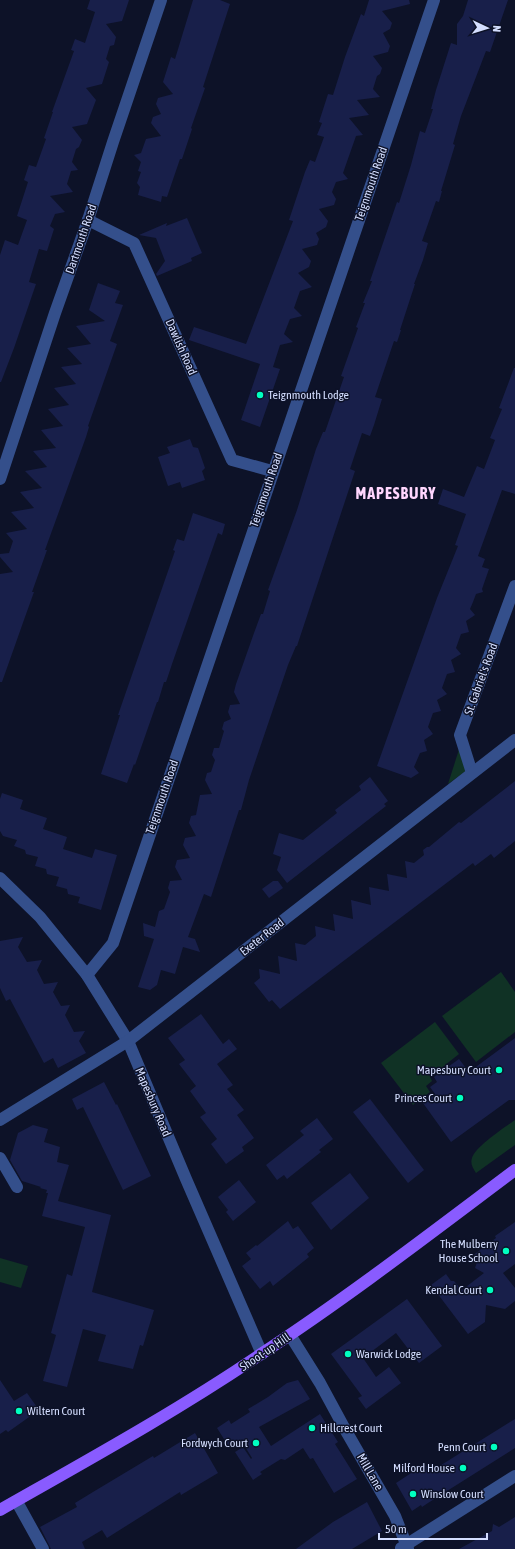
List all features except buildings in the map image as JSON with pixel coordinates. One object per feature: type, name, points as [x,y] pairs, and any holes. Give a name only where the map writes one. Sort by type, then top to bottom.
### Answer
[{"type":"main road","name":"Shoot-up Hill","points":[[0,1510],[17,1502],[130,1436],[262,1354],[392,1263],[515,1170]]},
{"type":"street","name":"Dartmouth Road","points":[[0,479],[54,313],[88,220],[161,0]]},
{"type":"street","name":"Teignmouth Road","points":[[87,975],[113,943],[272,471],[434,0]]},
{"type":"street","name":"Dawlish Road","points":[[88,220],[134,242],[232,460],[272,471]]},
{"type":"street","name":"St. Gabriel's Road","points":[[472,773],[460,735],[515,586]]},
{"type":"street","name":"Exeter Road","points":[[0,1120],[128,1041],[515,740]]},
{"type":"street","name":"Mapesbury Road","points":[[0,878],[40,917],[87,975],[128,1041],[262,1354]]},
{"type":"street","points":[[0,1158],[17,1188]]},
{"type":"street","name":"Mill Lane","points":[[290,1335],[320,1384],[346,1432],[392,1510],[405,1548]]},
{"type":"street","points":[[405,1548],[515,1476]]},
{"type":"street","points":[[17,1502],[43,1549]]},
{"type":"green space","points":[[462,740],[470,768],[448,784]]},
{"type":"green space","points":[[501,972],[515,992],[515,1032],[476,1062],[442,1016]]},
{"type":"green space","points":[[435,1022],[459,1054],[430,1077],[432,1081],[426,1086],[430,1092],[413,1105],[381,1063]]},
{"type":"green space","points":[[515,1120],[515,1145],[476,1173],[471,1162],[474,1153]]},
{"type":"green space","points":[[0,1258],[28,1266],[21,1288],[0,1282]]},
{"type":"place","name":"Teignmouth Lodge","points":[[260,395]]},
{"type":"place","name":"Mapesbury Court","points":[[499,1070]]},
{"type":"place","name":"Princes Court","points":[[460,1098]]},
{"type":"place","name":"The Mulberry House School","points":[[506,1251]]},
{"type":"place","name":"Kendal Court","points":[[490,1290]]},
{"type":"place","name":"Warwick Lodge","points":[[348,1354]]},
{"type":"place","name":"Wiltern Court","points":[[19,1411]]},
{"type":"place","name":"Hillcrest Court","points":[[312,1428]]},
{"type":"place","name":"Fordwych Court","points":[[256,1443]]},
{"type":"place","name":"Penn Court","points":[[494,1447]]},
{"type":"place","name":"Milford House","points":[[463,1468]]},
{"type":"place","name":"Winslow Court","points":[[413,1494]]},
{"type":"district","name":"MAPESBURY","points":[[396,493]]}]
